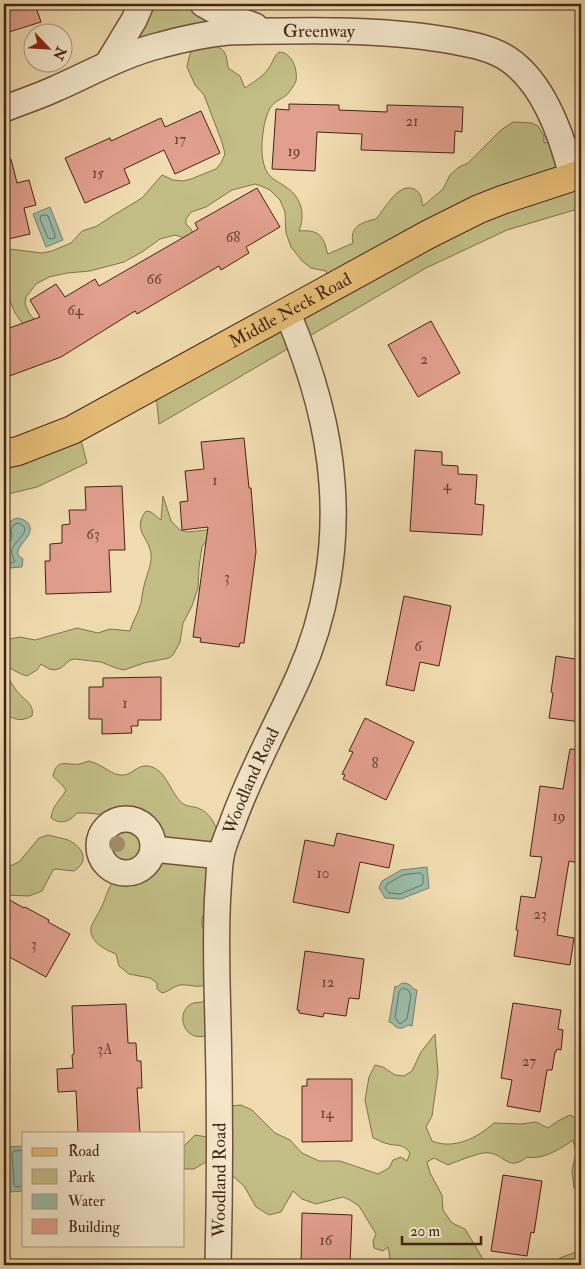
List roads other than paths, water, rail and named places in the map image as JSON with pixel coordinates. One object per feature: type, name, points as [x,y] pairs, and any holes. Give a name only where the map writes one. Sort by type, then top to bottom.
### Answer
[{"type":"main road","name":"Middle Neck Road","points":[[4,454],[18,451],[72,430],[429,234],[479,209],[577,175]]},
{"type":"street","points":[[108,64],[134,20],[141,4]]},
{"type":"street","points":[[203,4],[221,14],[271,31]]},
{"type":"street","name":"Greenway","points":[[4,109],[55,89],[108,64],[160,45],[193,37],[228,32],[320,30],[374,32],[432,38],[474,45],[498,53],[519,68],[543,99],[577,175]]},
{"type":"street","name":"Woodland Road","points":[[218,1265],[220,1166],[216,933],[221,856],[239,803],[300,673],[315,633],[329,573],[332,543],[332,477],[327,440],[308,369],[286,312]]},
{"type":"street","points":[[152,849],[221,856]]},
{"type":"water","points":[[50,207],[63,240],[46,247],[33,214]]},
{"type":"water","points":[[17,518],[28,523],[30,532],[18,551],[18,555],[23,559],[22,567],[9,568],[4,566],[4,541],[7,536],[6,530],[8,525]]},
{"type":"water","points":[[427,867],[429,888],[401,899],[385,898],[379,888],[382,881],[401,870]]},
{"type":"water","points":[[402,983],[409,984],[417,990],[412,1026],[408,1025],[404,1028],[399,1028],[389,1022],[395,986],[397,987]]},
{"type":"water","points":[[22,1146],[22,1191],[9,1192],[7,1147]]}]
